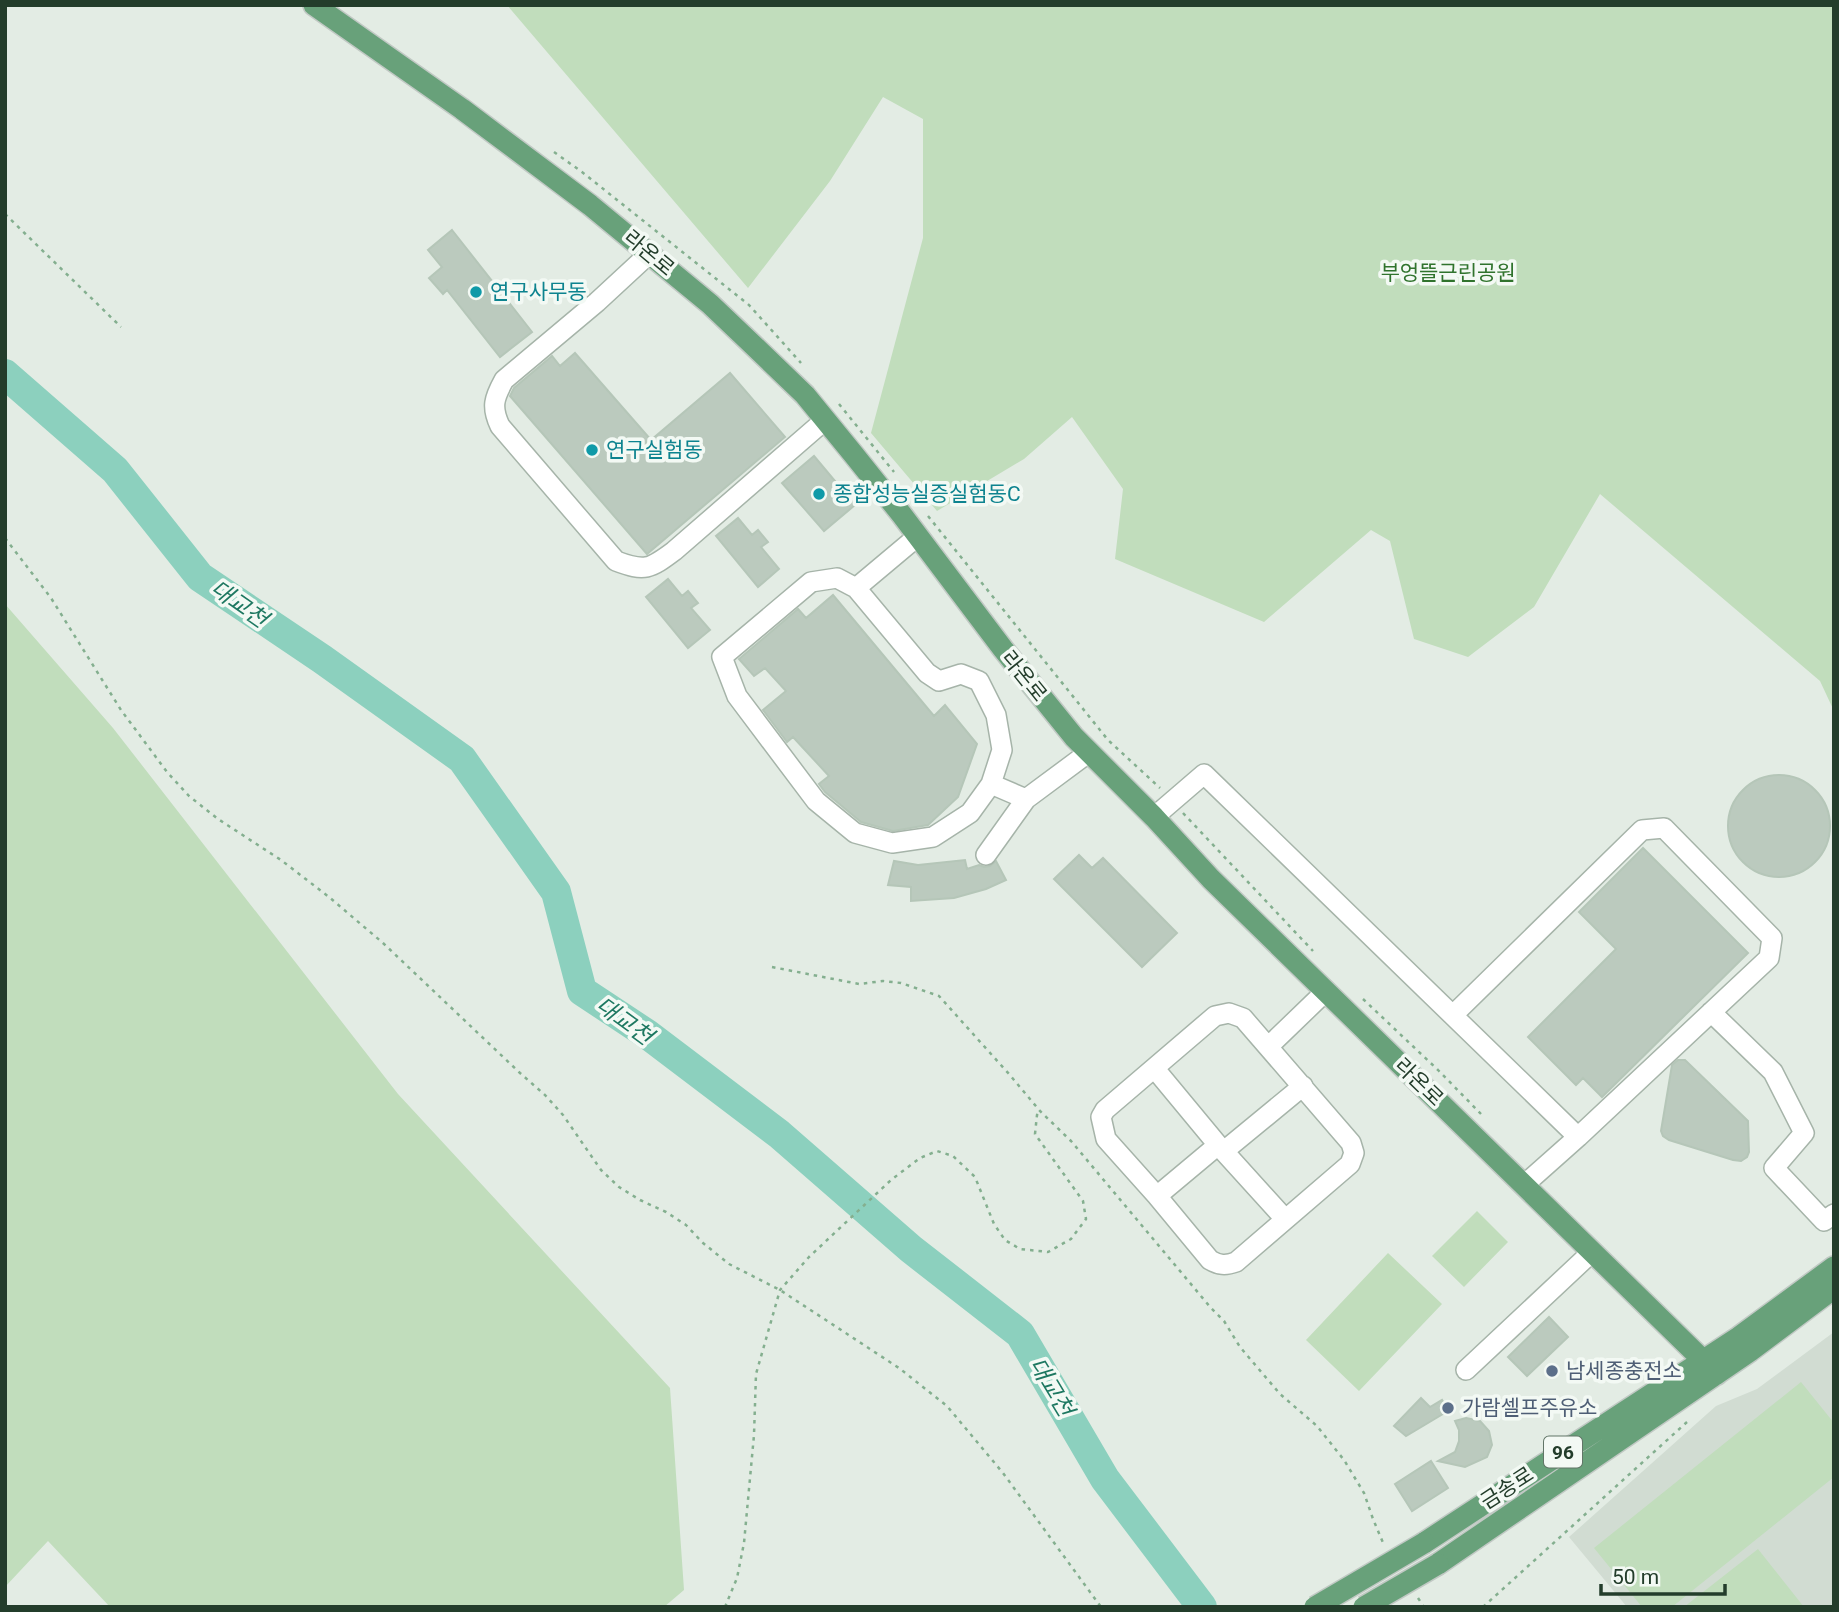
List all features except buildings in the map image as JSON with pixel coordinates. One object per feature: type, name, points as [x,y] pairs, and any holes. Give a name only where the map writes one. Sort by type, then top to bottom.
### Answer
[{"type":"main road","name":"라온로","points":[[314,5],[462,108],[650,253],[710,304],[805,395],[902,515],[1003,649],[1088,753],[1154,817],[1211,879],[1710,1367]]},
{"type":"main road","name":"금송로","points":[[1364,1607],[1438,1564],[1710,1367],[1739,1337],[1834,1267]]},
{"type":"main road","name":"금송로","points":[[1315,1607],[1710,1367],[1750,1351],[1834,1288]]},
{"type":"lane","points":[[650,253],[597,302],[503,380],[495,396],[494,413],[500,426],[616,561],[634,568],[654,565],[674,551],[825,420]]},
{"type":"lane","points":[[856,587],[918,536]]},
{"type":"lane","points":[[837,578],[856,587],[927,673],[939,681],[961,674],[979,681],[996,715],[1002,750],[991,784],[970,813],[933,837],[892,844],[855,834],[816,800],[737,696],[722,657],[811,582],[837,578]]},
{"type":"lane","points":[[986,855],[1026,799],[1088,753]]},
{"type":"lane","points":[[1154,817],[1204,774],[1578,1137]]},
{"type":"lane","points":[[991,784],[1026,799]]},
{"type":"lane","points":[[1452,1015],[1642,830],[1664,828],[1772,938],[1769,958],[1524,1185]]},
{"type":"lane","points":[[1269,1046],[1326,991]]},
{"type":"lane","points":[[1711,1012],[1773,1072],[1804,1133],[1774,1168],[1824,1221],[1834,1214]]},
{"type":"lane","points":[[1229,1013],[1243,1018],[1269,1046],[1351,1143],[1354,1153],[1350,1164],[1236,1262],[1219,1265],[1210,1260],[1106,1139],[1101,1117],[1105,1110],[1215,1016],[1229,1013]]},
{"type":"lane","points":[[1155,1069],[1284,1219]]},
{"type":"lane","points":[[1157,1196],[1303,1086]]},
{"type":"lane","points":[[1466,1370],[1592,1252]]},
{"type":"path","points":[[550,150],[582,172],[749,305],[808,370]]},
{"type":"path","points":[[5,214],[121,327]]},
{"type":"path","points":[[833,398],[898,477]]},
{"type":"path","points":[[922,508],[1108,740],[1172,801],[1321,958]]},
{"type":"path","points":[[5,538],[51,598],[121,710],[167,772],[189,796],[218,819],[281,860],[383,943],[545,1095],[564,1115],[601,1170],[619,1187],[686,1225],[729,1264],[780,1290],[899,1368],[947,1406],[1003,1473],[1101,1607]]},
{"type":"path","points":[[772,967],[859,984],[883,981],[901,983],[939,996],[1040,1111],[1071,1141],[1210,1308],[1224,1321],[1240,1347],[1280,1394],[1317,1426],[1344,1460],[1364,1493],[1387,1550]]},
{"type":"path","points":[[1359,996],[1438,1070],[1484,1118]]},
{"type":"path","points":[[725,1607],[737,1578],[744,1544],[754,1435],[756,1374],[780,1290],[817,1250],[891,1180],[920,1158],[937,1151],[953,1156],[975,1177],[994,1224],[1005,1240],[1020,1249],[1048,1252],[1071,1239],[1086,1219],[1083,1201],[1035,1134],[1040,1111]]},
{"type":"path","points":[[1483,1607],[1687,1422]]},
{"type":"path","points":[[1413,1591],[1424,1607]]},
{"type":"shaded area","points":[[1834,1332],[1834,1607],[1627,1607],[1569,1537],[1716,1406],[1757,1389]]},
{"type":"green space","name":"부엉뜰근린공원","points":[[507,5],[1834,5],[1834,711],[1820,681],[1600,494],[1534,607],[1468,657],[1414,639],[1390,541],[1371,530],[1264,622],[1115,559],[1123,489],[1072,417],[1024,459],[937,511],[871,433],[923,238],[923,119],[883,97],[830,181],[748,288]]},
{"type":"green space","points":[[5,604],[113,728],[398,1094],[670,1388],[684,1590],[664,1607],[110,1607],[48,1541],[5,1587]]},
{"type":"green space","points":[[1477,1211],[1508,1242],[1464,1287],[1432,1256]]},
{"type":"green space","points":[[1388,1253],[1442,1304],[1359,1391],[1306,1340]]},
{"type":"green space","points":[[1801,1382],[1834,1423],[1834,1477],[1672,1607],[1642,1607],[1594,1548]]},
{"type":"green space","points":[[1758,1549],[1804,1607],[1684,1607]]},
{"type":"waterway","name":"대교천","points":[[5,374],[115,470],[200,577],[322,659],[462,759],[556,892],[582,991],[647,1034],[779,1134],[911,1249],[1020,1334],[1105,1479],[1202,1607]]},
{"type":"place","name":"연구사무동","points":[[476,292]]},
{"type":"place","name":"연구실험동","points":[[592,450]]},
{"type":"place","name":"종합성능실증실험동C","points":[[819,494]]},
{"type":"place","name":"남세종충전소","points":[[1552,1371]]},
{"type":"place","name":"가람셀프주유소","points":[[1448,1408]]}]
